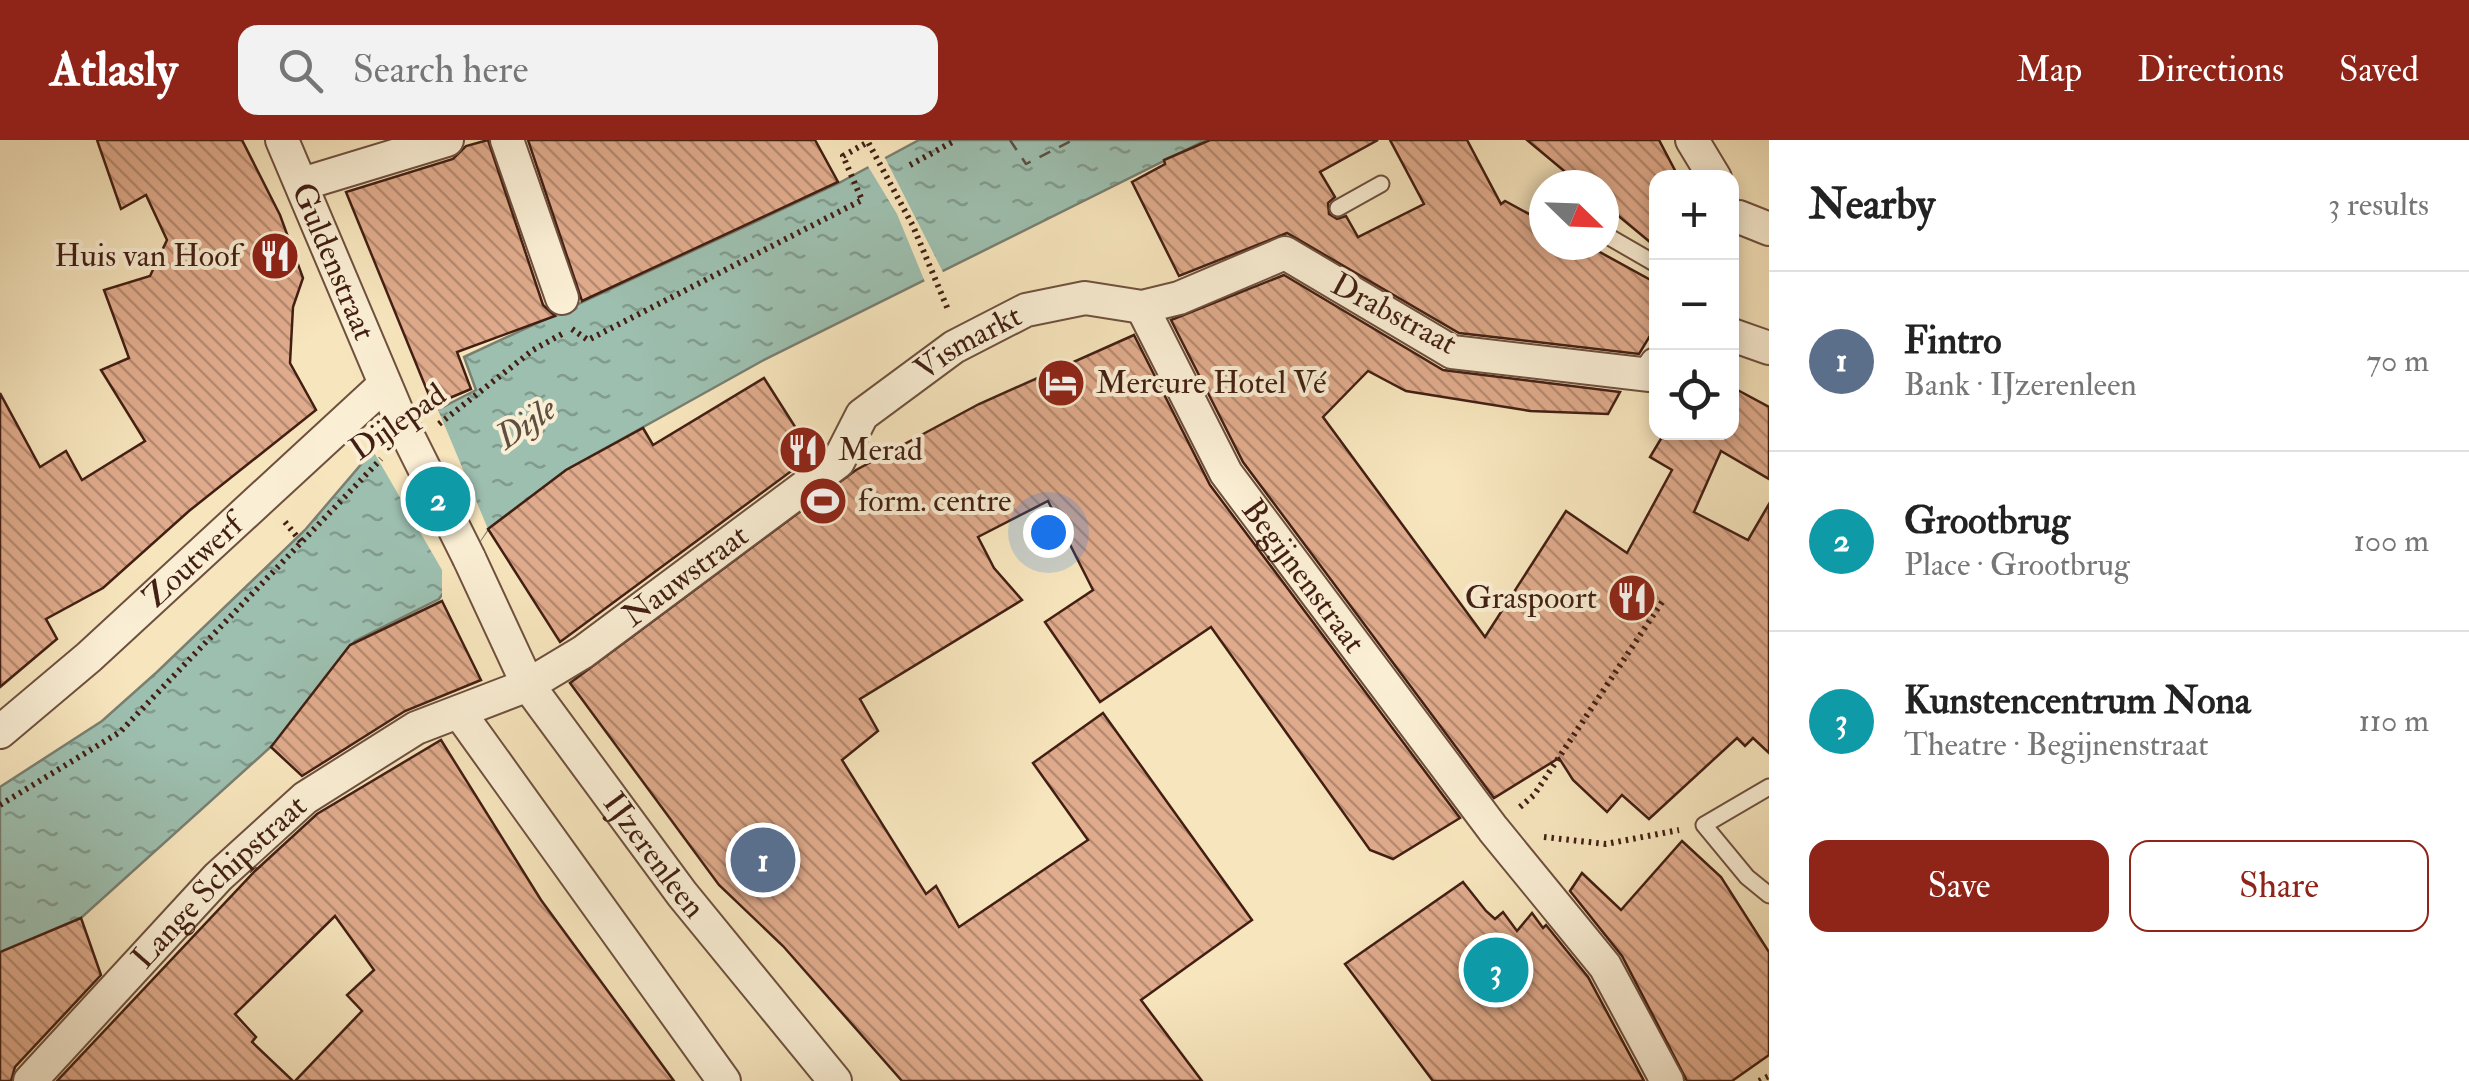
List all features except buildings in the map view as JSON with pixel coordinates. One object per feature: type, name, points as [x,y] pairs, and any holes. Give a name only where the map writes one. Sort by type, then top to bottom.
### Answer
[{"type":"street","name":"Guldenstraat","points":[[282,140],[383,386],[416,428],[469,558]]},
{"type":"street","points":[[302,184],[447,140]]},
{"type":"street","points":[[506,140],[562,298]]},
{"type":"street","points":[[1692,140],[1710,170]]},
{"type":"street","name":"Drabstraat","points":[[1142,306],[1178,298],[1299,250],[1452,352],[1649,374]]},
{"type":"street","name":"Vismarkt","points":[[838,462],[862,415],[954,347],[1026,310],[1085,298],[1142,306]]},
{"type":"street","name":"Begijnenstraat","points":[[1142,306],[1226,473],[1493,829],[1605,966],[1667,1081]]},
{"type":"street","points":[[1739,337],[1769,348]]},
{"type":"street","name":"Zoutwerf","points":[[0,732],[89,657],[383,386]]},
{"type":"street","name":"Nauwstraat","points":[[528,685],[583,652],[838,462]]},
{"type":"street","name":"IJzerenleen","points":[[469,558],[528,685],[682,894],[835,1081]]},
{"type":"street","points":[[528,685],[450,716],[721,1080]]},
{"type":"street","name":"Lange Schipstraat","points":[[30,1081],[218,877],[304,798],[416,728],[450,716]]},
{"type":"lane","points":[[1338,208],[1381,184]]},
{"type":"lane","points":[[1619,243],[1649,260]]},
{"type":"lane","points":[[1769,786],[1704,824],[1747,876],[1769,895]]},
{"type":"path","points":[[910,166],[956,140]]},
{"type":"path","name":"Dijlepad","points":[[416,428],[571,328],[588,340],[862,200],[842,156],[868,142],[914,226],[948,311]]},
{"type":"path","name":"Dijlepad","points":[[0,805],[120,732],[303,544],[370,466],[384,458]]},
{"type":"path","points":[[1493,829],[1534,795],[1664,599]]},
{"type":"path","points":[[1493,829],[1606,844],[1704,824]]},
{"type":"path","points":[[1759,1081],[1769,1076]]},
{"type":"water","name":"Dijle","points":[[919,140],[1206,140],[762,361],[566,470],[488,529],[439,599],[355,641],[275,743],[81,918],[0,954],[0,787],[102,721],[157,672],[305,530],[364,461],[439,409],[476,390],[464,357],[839,183]]},
{"type":"pier","points":[[883,154],[946,278],[927,287],[897,214],[866,163]]},
{"type":"pier","points":[[436,405],[488,529],[442,599],[442,570],[372,449]]},
{"type":"ferry route","points":[[1010,140],[1026,164],[1073,140]]},
{"type":"place","name":"Huis van Hoof","points":[[275,256]]},
{"type":"place","name":"Mercure Hotel Vé","points":[[1061,383]]},
{"type":"place","name":"Merad","points":[[803,450]]},
{"type":"place","name":"Grootbrug","points":[[438,499]]},
{"type":"place","name":"form. centre","points":[[823,501]]},
{"type":"place","name":"Graspoort","points":[[1632,598]]},
{"type":"place","name":"Fintro","points":[[763,860]]},
{"type":"place","name":"Kunstencentrum Nona","points":[[1496,970]]}]
